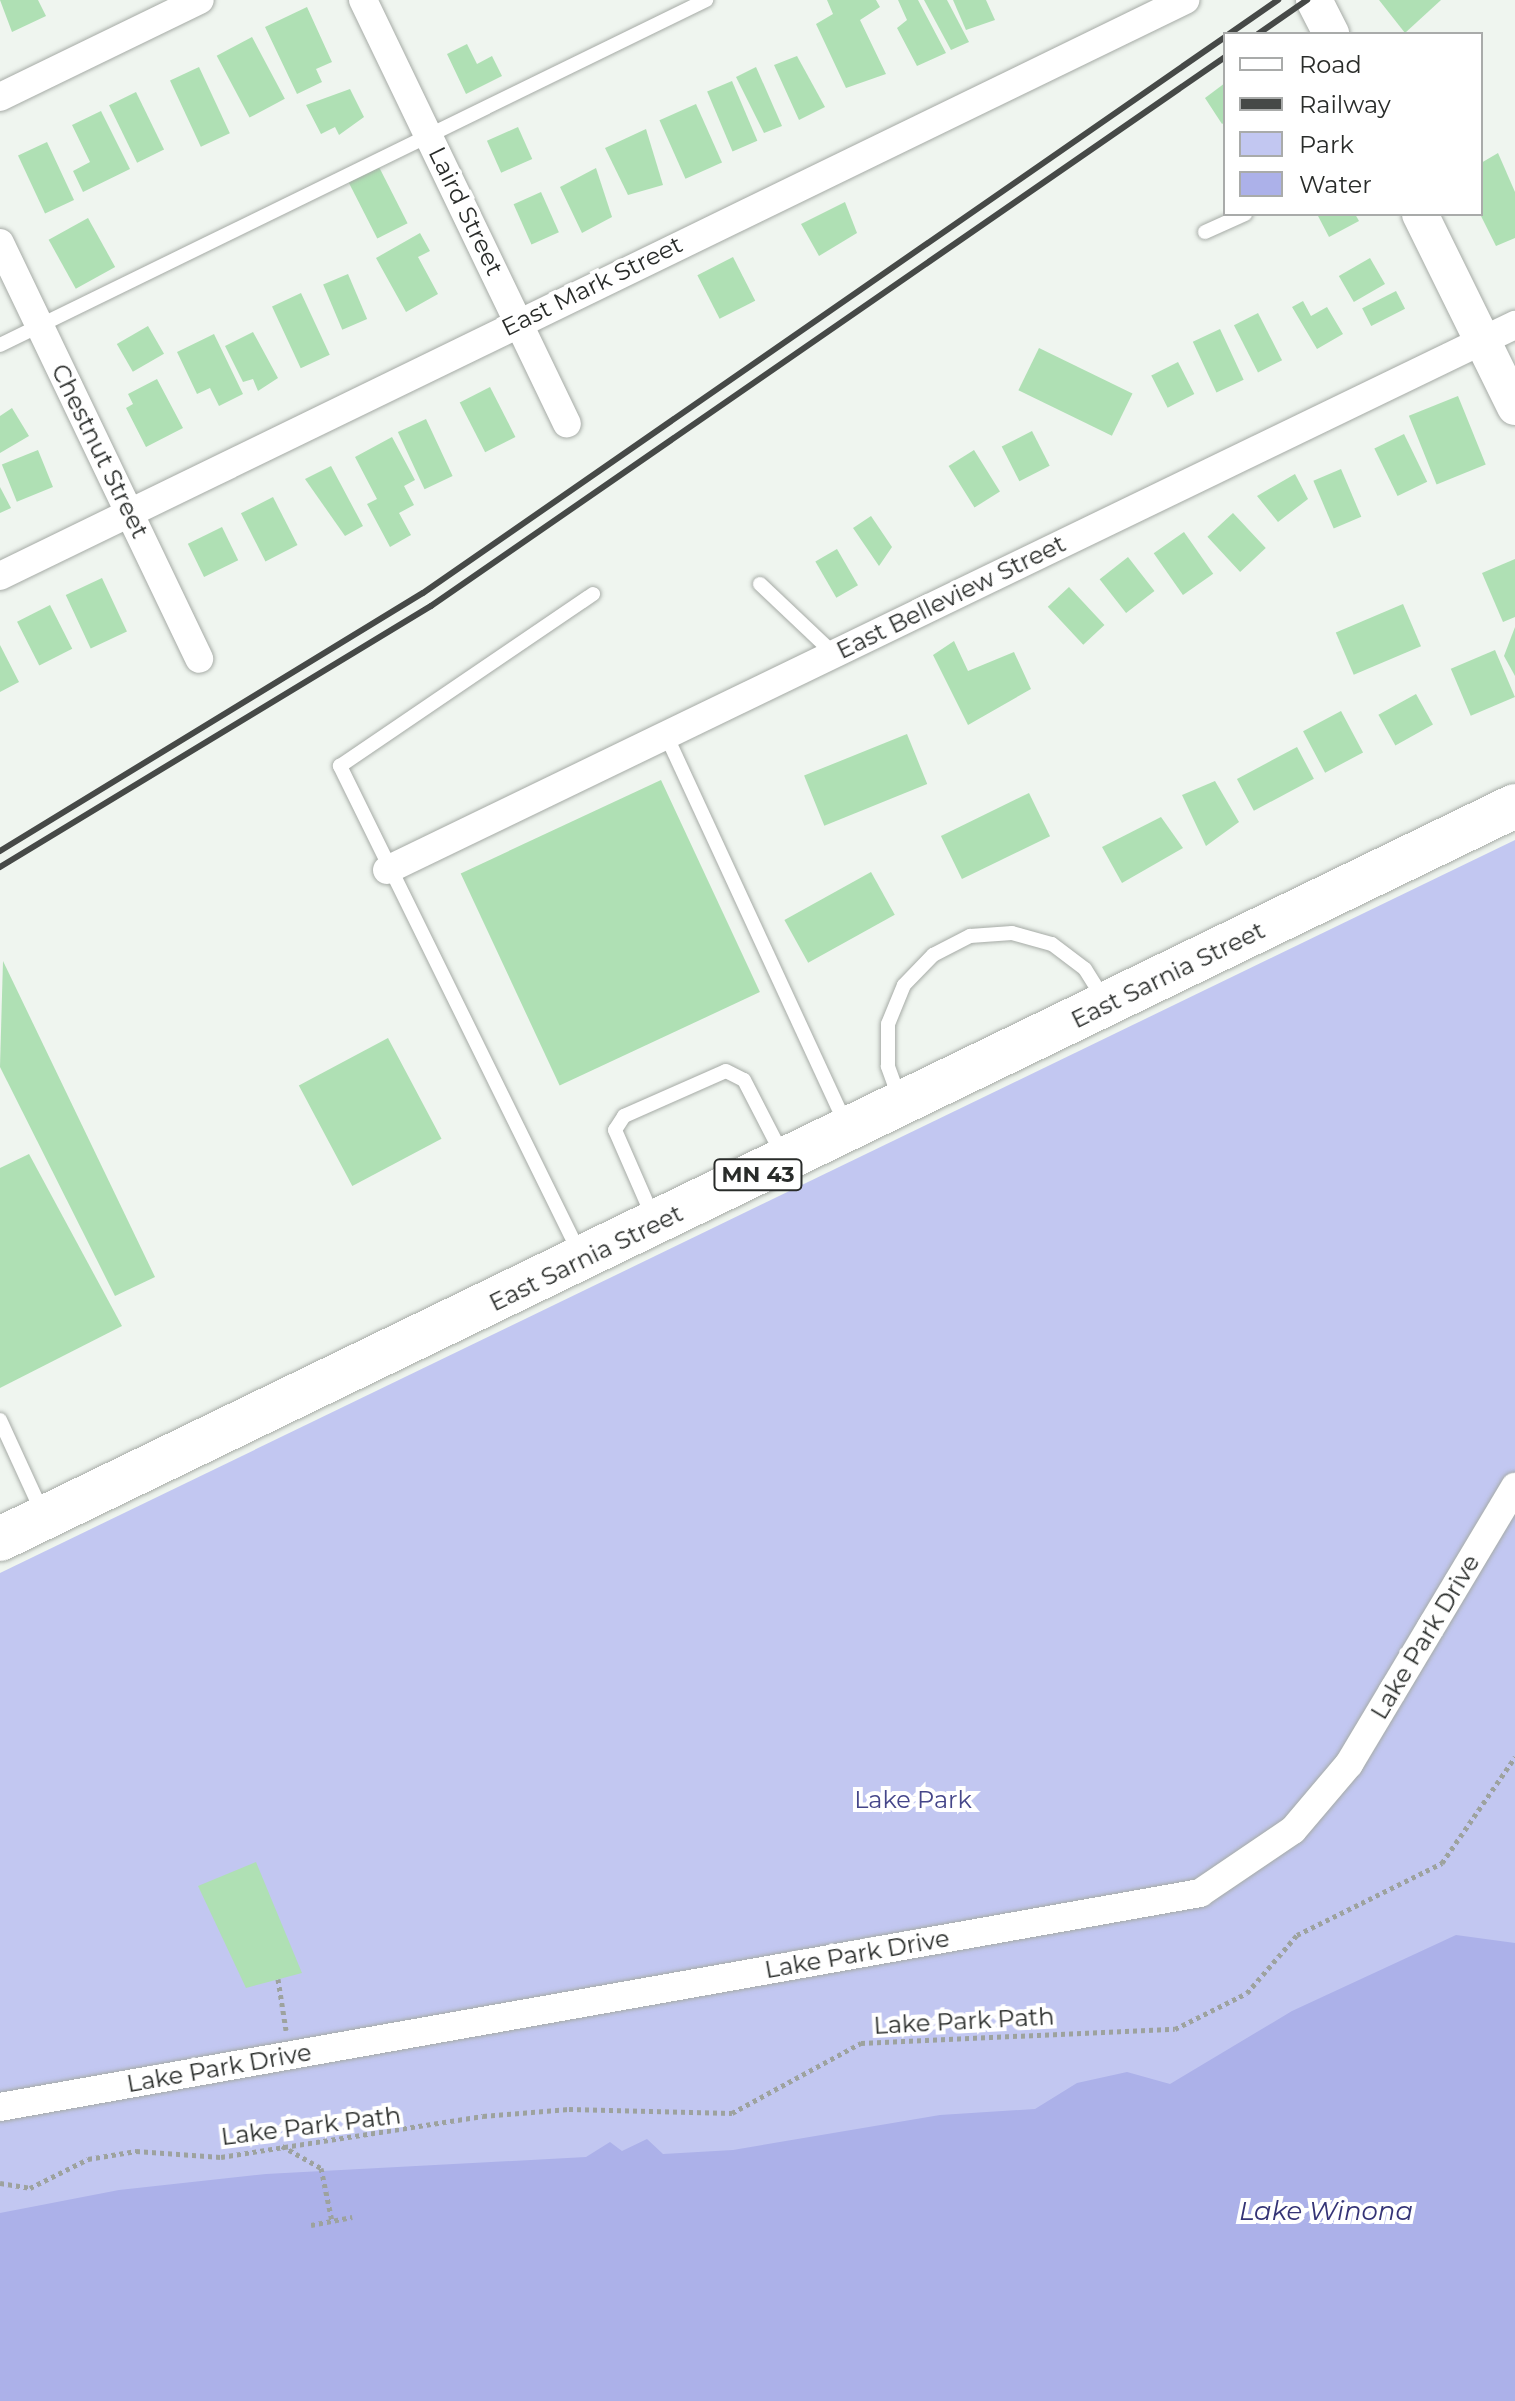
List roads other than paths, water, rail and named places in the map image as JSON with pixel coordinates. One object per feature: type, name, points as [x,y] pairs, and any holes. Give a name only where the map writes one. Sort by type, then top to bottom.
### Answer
[{"type":"main road","name":"East Sarnia Street","points":[[0,1539],[583,1260],[1515,806]]},
{"type":"street","points":[[0,97],[200,0]]},
{"type":"street","name":"Laird Street","points":[[363,0],[567,423]]},
{"type":"street","name":"East Mark Street","points":[[0,576],[519,321],[1185,0]]},
{"type":"street","points":[[1314,0],[1330,32]]},
{"type":"street","points":[[1421,216],[1515,407]]},
{"type":"street","name":"Chestnut Street","points":[[0,243],[199,659]]},
{"type":"street","name":"East Belleview Street","points":[[387,870],[1515,325]]},
{"type":"street","name":"Lake Park Drive","points":[[0,2107],[1200,1893],[1293,1830],[1349,1764],[1515,1487]]},
{"type":"lane","points":[[0,345],[706,0]]},
{"type":"lane","points":[[1205,232],[1241,216]]},
{"type":"lane","points":[[760,584],[834,654]]},
{"type":"lane","points":[[583,1260],[387,870],[340,766],[593,594]]},
{"type":"lane","points":[[666,735],[849,1131]]},
{"type":"lane","points":[[902,1105],[888,1066],[894,1011],[904,985],[933,955],[970,936],[1012,933],[1052,944],[1085,969],[1107,1005]]},
{"type":"lane","points":[[657,1224],[615,1130],[624,1116],[726,1071],[744,1080],[786,1161]]},
{"type":"lane","points":[[0,1420],[45,1518]]},
{"type":"water","name":"Lake Winona","points":[[1456,1935],[1515,1943],[1515,2401],[0,2401],[0,2213],[119,2190],[266,2174],[586,2157],[610,2142],[622,2151],[647,2139],[663,2154],[733,2150],[940,2115],[1035,2109],[1077,2083],[1127,2072],[1170,2084],[1292,2011]]},
{"type":"railway","points":[[1232,32],[1278,0]]},
{"type":"railway","points":[[1261,32],[1307,0]]},
{"type":"railway","points":[[0,851],[423,593],[1223,38]]},
{"type":"railway","points":[[0,867],[431,606],[1223,58]]},
{"type":"park label","name":"Lake Park","points":[[913,1800]]}]
